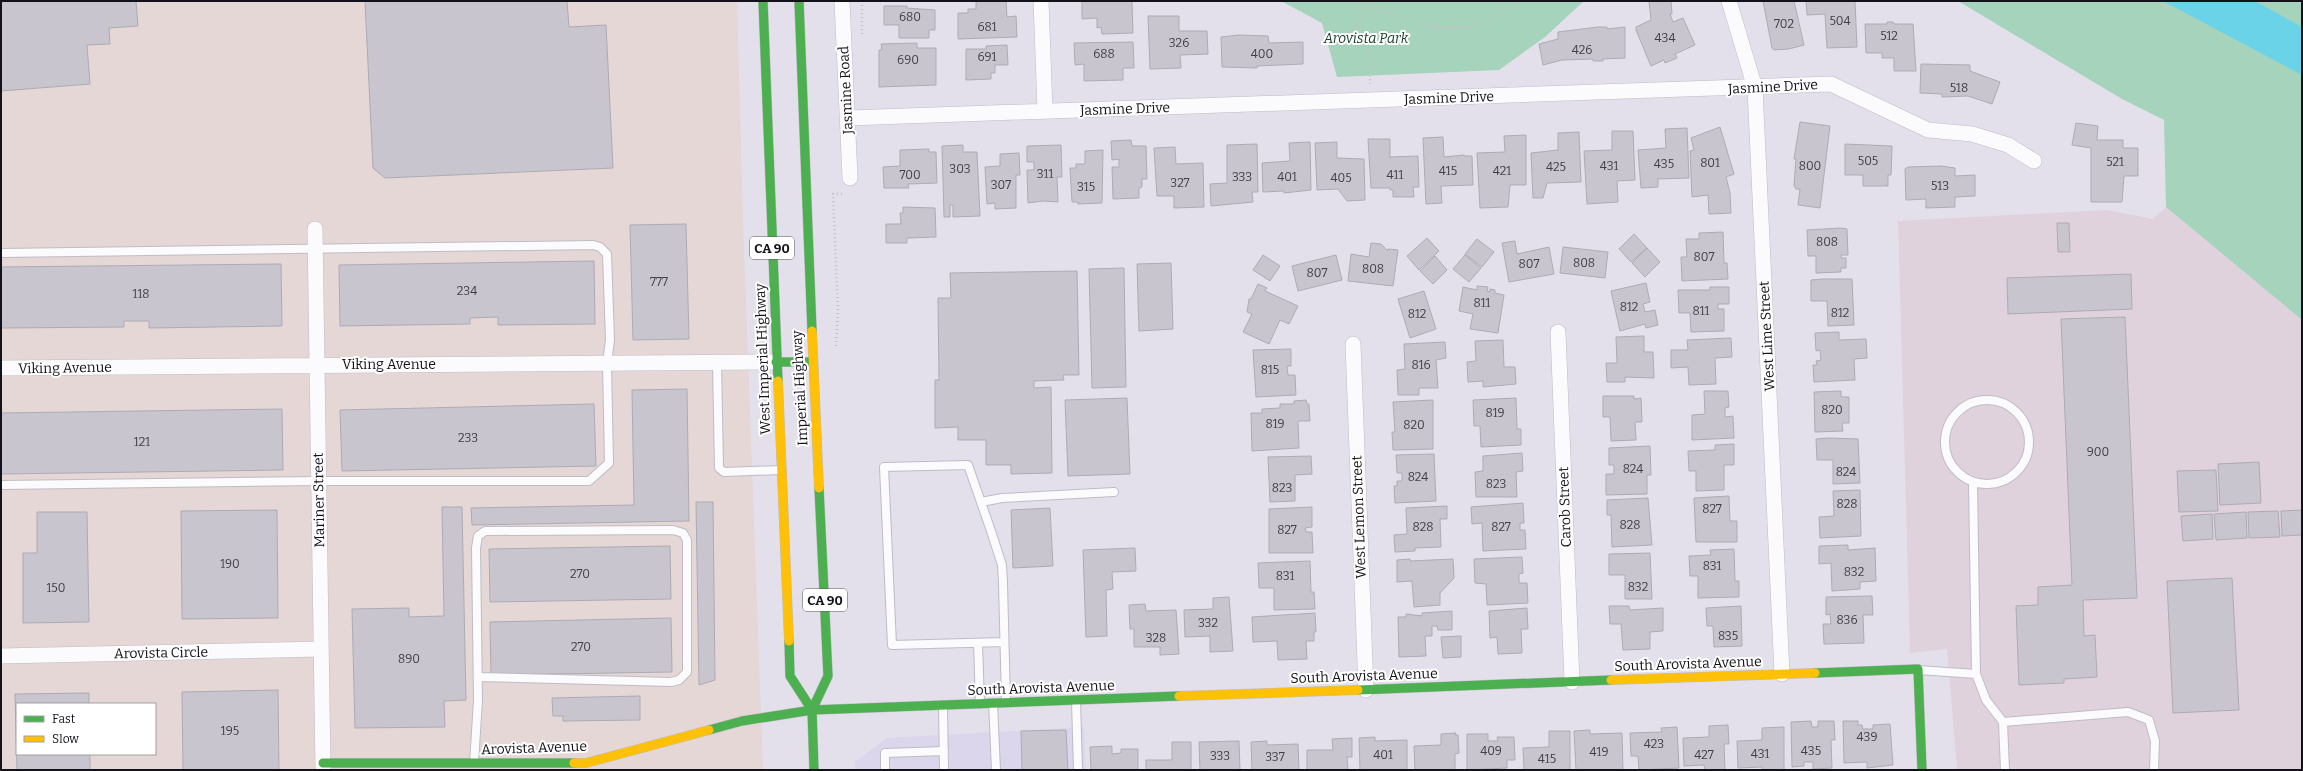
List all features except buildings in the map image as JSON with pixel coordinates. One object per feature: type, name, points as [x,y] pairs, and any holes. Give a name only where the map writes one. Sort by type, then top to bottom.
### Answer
[{"type":"street","name":"West Imperial Highway","points":[[763,1],[776,362],[790,676],[812,710]]},
{"type":"street","name":"Imperial Highway","points":[[799,1],[813,362],[828,676],[812,710],[814,770]]},
{"type":"street","name":"Jasmine Road","points":[[842,1],[850,178]]},
{"type":"street","points":[[1041,1],[1045,111]]},
{"type":"street","name":"West Lime Street","points":[[1729,1],[1755,88],[1782,674]]},
{"type":"street","name":"Jasmine Drive","points":[[848,118],[1755,88],[1832,84],[1928,130],[1972,134],[2008,145],[2034,161]]},
{"type":"street","name":"Mariner Street","points":[[315,229],[323,767]]},
{"type":"street","name":"Carob Street","points":[[1558,332],[1572,682]]},
{"type":"street","name":"West Lemon Street","points":[[1353,344],[1366,690]]},
{"type":"street","points":[[776,362],[813,362]]},
{"type":"street","name":"Viking Avenue","points":[[1,368],[317,364],[776,362]]},
{"type":"street","name":"Arovista Circle","points":[[1,656],[321,649]]},
{"type":"street","points":[[1918,670],[1922,770]]},
{"type":"street","name":"South Arovista Avenue","points":[[812,710],[1918,670]]},
{"type":"street","name":"Arovista Avenue","points":[[323,767],[586,763],[742,721],[812,710]]},
{"type":"lane","points":[[1,253],[316,250],[470,246],[593,245],[600,247],[607,254],[610,340],[608,363],[608,463],[589,481],[319,481],[1,485]]},
{"type":"lane","points":[[717,362],[719,468],[724,472],[781,470]]},
{"type":"lane","points":[[1979,400],[1993,400],[2006,405],[2018,413],[2025,424],[2029,438],[2028,452],[2022,465],[2013,475],[2001,482],[1987,484],[1973,482],[1961,476],[1952,466],[1946,453],[1944,439],[1948,425],[1955,414],[1966,405],[1979,400]]},
{"type":"lane","points":[[1004,642],[892,645],[884,467],[968,465],[1002,565],[1006,703]]},
{"type":"lane","points":[[1973,482],[1976,674],[1986,700],[2003,722],[2005,770]]},
{"type":"lane","points":[[981,502],[1002,498],[1114,492]]},
{"type":"lane","points":[[474,764],[478,677],[476,548],[478,536],[485,531],[673,530],[683,533],[687,540],[687,672],[679,680],[671,682],[478,677]]},
{"type":"lane","points":[[978,643],[980,704]]},
{"type":"lane","points":[[1918,670],[1976,674]]},
{"type":"lane","points":[[1076,700],[1078,770]]},
{"type":"lane","points":[[993,703],[996,770]]},
{"type":"lane","points":[[943,705],[944,770]]},
{"type":"lane","points":[[2003,722],[2128,712],[2139,715],[2149,720],[2154,741],[2154,770]]},
{"type":"lane","points":[[885,770],[885,753],[944,751]]},
{"type":"path","points":[[1354,1],[1426,26],[1452,28],[1464,28],[1493,19],[1506,12],[1518,1]]},
{"type":"path","points":[[1369,6],[1348,38],[1370,51],[1371,101]]},
{"type":"shaded area","points":[[1,1],[737,1],[743,221],[763,770],[1,770]]},
{"type":"shaded area","points":[[2166,207],[2302,320],[2302,770],[1957,770],[1947,649],[1910,653],[1898,221],[2107,210],[2153,219]]},
{"type":"shaded area","points":[[1084,727],[1085,770],[855,770],[855,762],[887,738]]},
{"type":"green space","name":"Arovista Park","points":[[1281,1],[1584,1],[1545,37],[1499,70],[1337,77],[1322,23]]},
{"type":"green space","points":[[1958,1],[2302,1],[2302,320],[2166,207],[2164,120],[2122,99]]},
{"type":"water","points":[[2163,1],[2255,1],[2302,27],[2302,75]]},
{"type":"traffic: fast","points":[[763,1],[778,381]]},
{"type":"traffic: fast","points":[[799,1],[812,331]]},
{"type":"traffic: fast","points":[[776,362],[813,362]]},
{"type":"traffic: fast","points":[[814,770],[812,710],[828,676],[819,488]]},
{"type":"traffic: fast","points":[[789,641],[790,676],[812,710]]},
{"type":"traffic: fast","points":[[1815,673],[1918,669],[1922,770]]},
{"type":"traffic: fast","points":[[1358,690],[1611,680]]},
{"type":"traffic: fast","points":[[709,730],[742,721],[812,710],[1179,696]]},
{"type":"traffic: fast","points":[[323,763],[574,763]]},
{"type":"traffic: slow","points":[[812,331],[819,488]]},
{"type":"traffic: slow","points":[[778,381],[789,641]]},
{"type":"traffic: slow","points":[[1611,680],[1815,673]]},
{"type":"traffic: slow","points":[[1179,696],[1358,690]]},
{"type":"traffic: slow","points":[[574,763],[586,763],[709,730]]}]
